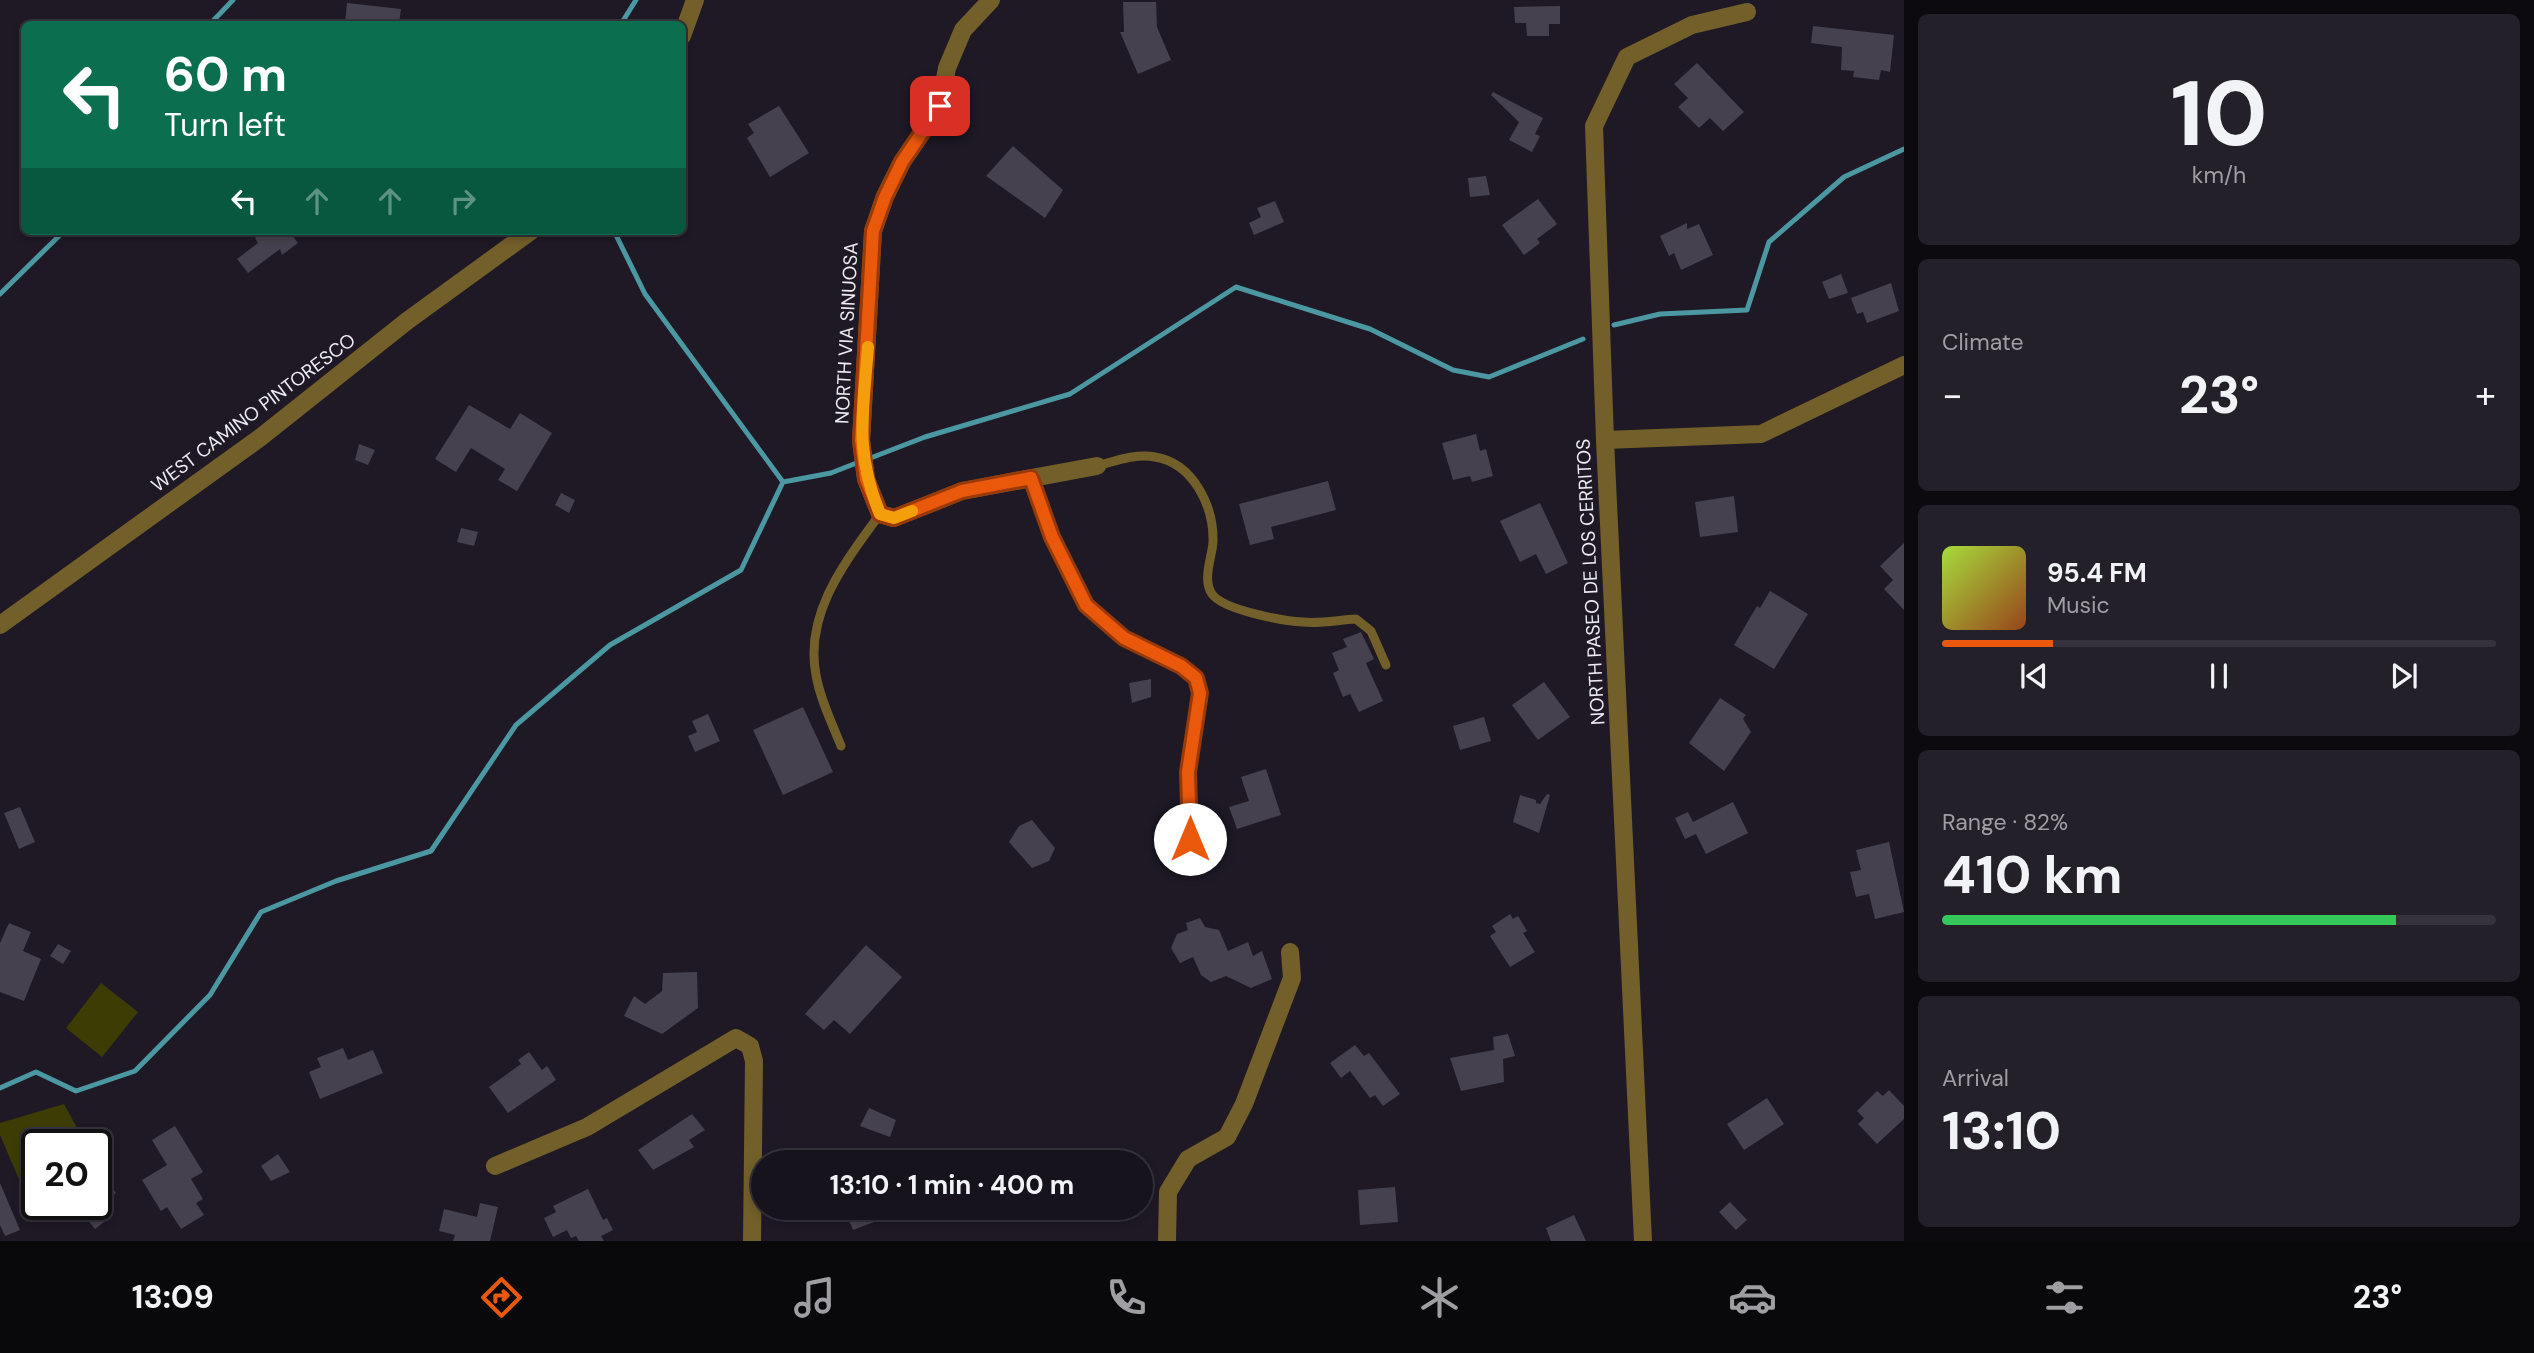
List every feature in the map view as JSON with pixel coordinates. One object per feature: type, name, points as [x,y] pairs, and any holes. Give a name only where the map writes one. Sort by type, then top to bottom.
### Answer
[{"type":"street","points":[[686,25],[695,0]]},
{"type":"street","name":"NORTH VIA SINUOSA","points":[[880,514],[866,479],[861,440],[873,231],[885,197],[902,162],[940,106],[947,68],[963,30],[991,0]]},
{"type":"street","name":"NORTH PASEO DE LOS CERRITOS","points":[[1643,1241],[1605,440],[1594,126],[1627,57],[1692,25],[1747,12]]},
{"type":"street","name":"WEST CAMINO PINTORESCO","points":[[0,625],[261,437],[407,321],[525,235]]},
{"type":"street","points":[[1605,440],[1761,434],[1904,365]]},
{"type":"street","points":[[880,514],[894,518],[962,491],[1097,466]]},
{"type":"street","points":[[1167,1241],[1168,1192],[1188,1159],[1227,1138],[1244,1104],[1292,978],[1290,952]]},
{"type":"street","points":[[495,1166],[587,1127],[736,1038],[750,1046],[754,1061],[752,1241]]},
{"type":"lane","points":[[1097,466],[1135,457],[1154,456],[1184,471],[1199,488],[1210,514],[1213,541],[1209,586],[1213,595],[1232,606],[1302,622],[1356,619],[1365,623],[1371,631],[1386,665]]},
{"type":"lane","points":[[1031,478],[1058,550],[1086,605],[1124,638],[1181,666],[1196,678],[1200,693],[1188,772],[1190,839]]},
{"type":"lane","points":[[841,746],[815,672],[818,627],[832,584],[880,514]]},
{"type":"shaded area","points":[[101,983],[138,1012],[102,1057],[66,1028]]},
{"type":"shaded area","points":[[64,1104],[78,1129],[21,1129],[21,1184],[0,1135],[0,1123]]},
{"type":"building","points":[[1123,2],[1156,2],[1157,27],[1171,60],[1138,74],[1120,32],[1124,32]]},
{"type":"building","points":[[347,3],[401,9],[399,21],[345,21]]},
{"type":"building","points":[[1560,6],[1560,24],[1549,24],[1549,36],[1527,36],[1526,23],[1515,23],[1514,7]]},
{"type":"building","points":[[1813,26],[1894,35],[1890,72],[1881,70],[1879,80],[1853,77],[1854,71],[1841,70],[1842,47],[1811,43]]},
{"type":"building","points":[[1697,63],[1744,112],[1723,131],[1710,118],[1699,128],[1678,107],[1688,98],[1674,84]]},
{"type":"building","points":[[1493,92],[1543,118],[1535,134],[1540,136],[1532,152],[1509,140],[1519,122],[1491,95]]},
{"type":"building","points":[[779,106],[809,153],[770,177],[747,138],[754,133],[748,124]]},
{"type":"building","points":[[1013,146],[1063,190],[1045,218],[986,176]]},
{"type":"building","points":[[1486,176],[1490,195],[1470,197],[1468,178]]},
{"type":"building","points":[[1538,199],[1557,224],[1537,239],[1540,243],[1524,255],[1502,225]]},
{"type":"building","points":[[1275,201],[1284,222],[1254,235],[1249,223],[1261,217],[1257,208]]},
{"type":"building","points":[[1687,223],[1687,229],[1699,224],[1713,255],[1681,270],[1674,253],[1669,256],[1660,236]]},
{"type":"building","points":[[259,235],[292,235],[298,243],[282,255],[280,249],[248,273],[237,259],[258,243],[255,238]]},
{"type":"building","points":[[1841,274],[1848,293],[1829,299],[1822,282]]},
{"type":"building","points":[[1891,283],[1899,311],[1867,323],[1863,312],[1857,314],[1851,298]]},
{"type":"building","points":[[469,405],[510,429],[520,413],[552,433],[517,491],[498,480],[505,469],[471,448],[456,472],[435,459]]},
{"type":"building","points":[[1476,434],[1480,451],[1486,449],[1493,476],[1472,482],[1470,476],[1453,480],[1442,443]]},
{"type":"building","points":[[359,444],[375,450],[368,465],[355,460]]},
{"type":"building","points":[[1328,481],[1336,510],[1271,527],[1274,539],[1250,545],[1239,504]]},
{"type":"building","points":[[561,493],[575,500],[569,513],[555,505]]},
{"type":"building","points":[[1734,496],[1738,532],[1700,537],[1695,502]]},
{"type":"building","points":[[1540,503],[1568,563],[1546,574],[1536,554],[1520,562],[1500,521]]},
{"type":"building","points":[[461,528],[478,532],[474,546],[457,542]]},
{"type":"building","points":[[1904,543],[1904,610],[1884,589],[1893,580],[1880,566]]},
{"type":"building","points":[[1770,591],[1808,614],[1774,669],[1734,645],[1757,606],[1760,608]]},
{"type":"building","points":[[1361,632],[1374,659],[1366,663],[1383,701],[1359,712],[1350,694],[1343,697],[1333,673],[1339,670],[1332,653],[1347,647],[1343,639]]},
{"type":"building","points":[[1151,679],[1151,697],[1132,703],[1129,683]]},
{"type":"building","points":[[1544,682],[1570,717],[1538,740],[1512,705]]},
{"type":"building","points":[[1720,698],[1746,715],[1743,719],[1751,732],[1724,771],[1689,743]]},
{"type":"building","points":[[803,707],[833,772],[783,795],[753,730]]},
{"type":"building","points":[[708,714],[720,741],[695,752],[688,736],[697,732],[692,721]]},
{"type":"building","points":[[1484,717],[1491,741],[1460,750],[1453,726]]},
{"type":"building","points":[[1266,769],[1281,815],[1237,829],[1229,807],[1249,801],[1241,777]]},
{"type":"building","points":[[1547,794],[1550,795],[1539,833],[1513,822],[1520,795],[1540,804]]},
{"type":"building","points":[[1733,802],[1748,833],[1706,854],[1696,834],[1685,839],[1675,818],[1688,812],[1693,822]]},
{"type":"building","points":[[20,807],[35,842],[19,849],[4,813]]},
{"type":"building","points":[[1032,820],[1055,848],[1049,861],[1032,868],[1009,842],[1019,826]]},
{"type":"building","points":[[1889,842],[1904,912],[1875,919],[1869,894],[1856,897],[1850,872],[1861,870],[1856,850]]},
{"type":"building","points":[[1510,914],[1513,919],[1518,916],[1527,931],[1523,933],[1535,952],[1510,967],[1490,936],[1496,932],[1492,926]]},
{"type":"building","points":[[1200,918],[1205,927],[1219,930],[1228,951],[1248,942],[1253,956],[1262,951],[1272,979],[1251,988],[1226,976],[1211,982],[1201,975],[1193,957],[1180,963],[1171,948],[1177,934],[1188,930],[1186,923]]},
{"type":"building","points":[[9,923],[31,932],[23,951],[41,959],[24,1001],[0,992],[0,943]]},
{"type":"building","points":[[58,944],[71,951],[63,964],[50,956]]},
{"type":"building","points":[[866,945],[902,977],[850,1034],[834,1020],[824,1030],[805,1014]]},
{"type":"building","points":[[697,972],[698,1008],[662,1034],[624,1016],[634,996],[645,1004],[662,991],[663,973]]},
{"type":"building","points":[[1508,1034],[1515,1056],[1503,1059],[1504,1082],[1461,1091],[1450,1058],[1494,1050],[1493,1037]]},
{"type":"building","points":[[1355,1045],[1364,1056],[1369,1053],[1400,1094],[1383,1106],[1375,1095],[1370,1098],[1350,1071],[1341,1078],[1330,1063]]},
{"type":"building","points":[[343,1048],[348,1060],[373,1050],[383,1073],[320,1099],[309,1072],[321,1067],[317,1058]]},
{"type":"building","points":[[529,1052],[542,1070],[547,1066],[556,1080],[508,1113],[489,1087],[521,1064],[518,1060]]},
{"type":"building","points":[[1889,1090],[1904,1106],[1904,1119],[1877,1144],[1858,1124],[1864,1118],[1857,1111],[1877,1091],[1883,1096]]},
{"type":"building","points":[[1767,1098],[1784,1124],[1744,1150],[1727,1124]]},
{"type":"building","points":[[869,1108],[896,1120],[890,1137],[860,1126]]},
{"type":"building","points":[[692,1114],[705,1130],[689,1140],[694,1147],[653,1170],[638,1150]]},
{"type":"building","points":[[175,1126],[203,1172],[191,1179],[203,1199],[196,1203],[204,1215],[181,1229],[167,1207],[161,1211],[142,1180],[167,1165],[152,1140]]},
{"type":"building","points":[[278,1154],[290,1172],[271,1181],[261,1166]]},
{"type":"building","points":[[0,1183],[20,1230],[5,1236],[0,1225]]},
{"type":"building","points":[[1395,1187],[1398,1222],[1360,1225],[1358,1190]]},
{"type":"building","points":[[588,1189],[603,1220],[607,1218],[613,1230],[601,1236],[604,1241],[579,1241],[576,1236],[571,1238],[567,1230],[553,1237],[544,1218],[556,1212],[553,1206]]},
{"type":"building","points":[[1730,1202],[1747,1220],[1736,1230],[1719,1212]]},
{"type":"building","points":[[480,1203],[498,1207],[490,1241],[453,1241],[455,1235],[439,1231],[444,1209],[477,1217]]},
{"type":"building","points":[[1574,1215],[1586,1241],[1551,1241],[1546,1228]]},
{"type":"building","points":[[88,1220],[107,1220],[95,1229]]},
{"type":"building","points":[[849,1220],[873,1220],[874,1222],[853,1230]]},
{"type":"waterway","points":[[213,21],[233,0]]},
{"type":"waterway","points":[[623,21],[636,0]]},
{"type":"waterway","points":[[1614,325],[1660,314],[1747,310],[1769,242],[1844,177],[1904,149]]},
{"type":"waterway","points":[[0,294],[60,235]]},
{"type":"waterway","points":[[616,235],[645,294],[783,482]]},
{"type":"waterway","points":[[868,459],[925,437],[1070,394],[1236,287],[1370,329],[1453,370],[1489,377],[1583,339]]},
{"type":"waterway","points":[[0,1088],[36,1072],[76,1091],[135,1071],[210,995],[261,912],[336,881],[431,851],[516,725],[610,645],[741,570],[783,482],[831,473],[859,462]]},
{"type":"slow traffic","points":[[868,347],[861,440],[866,479],[880,514],[894,518],[912,511]]},
{"type":"route","points":[[940,106],[925,132],[902,162],[885,197],[873,231],[861,440],[866,479],[880,514],[894,518],[962,491],[1031,478],[1052,537],[1069,576],[1086,605],[1124,638],[1181,666],[1196,678],[1200,693],[1188,772],[1190,839]]}]
